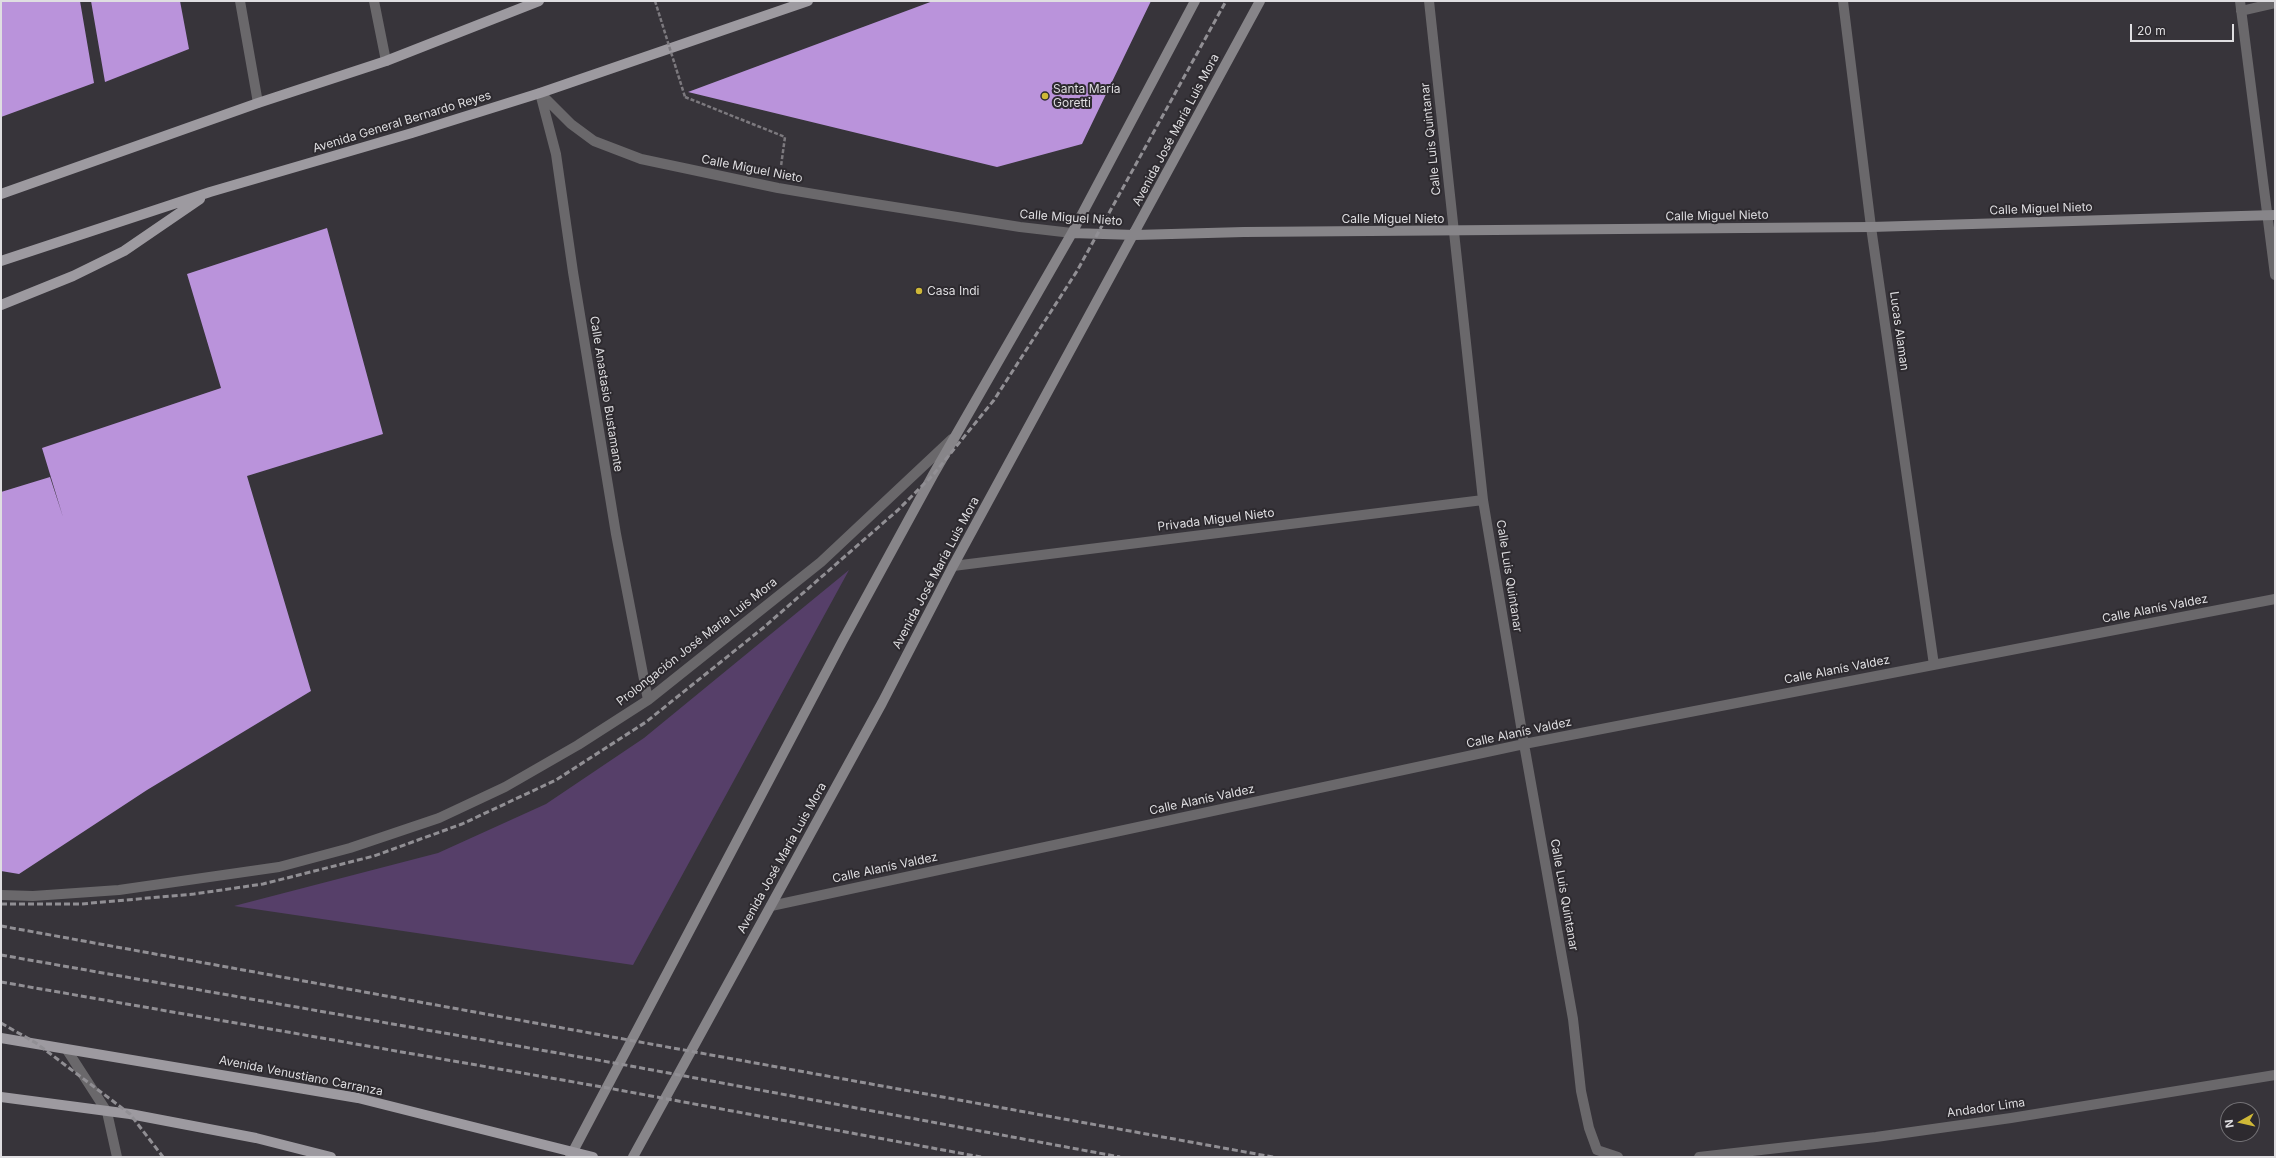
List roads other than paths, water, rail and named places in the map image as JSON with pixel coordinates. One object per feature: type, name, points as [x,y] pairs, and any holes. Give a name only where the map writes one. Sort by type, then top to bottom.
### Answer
[{"type":"main road","points":[[1,194],[258,103],[386,61],[539,1]]},
{"type":"main road","name":"Avenida General Bernardo Reyes","points":[[1,261],[210,192],[540,93],[808,1]]},
{"type":"main road","points":[[1,305],[73,276],[124,251],[210,192]]},
{"type":"main road","name":"Avenida Venustiano Carranza","points":[[1,1038],[67,1050],[140,1060],[358,1098],[571,1154],[593,1157]]},
{"type":"main road","points":[[1,1097],[130,1114],[256,1138],[331,1157]]},
{"type":"street","points":[[240,1],[258,103]]},
{"type":"street","points":[[374,1],[386,61]]},
{"type":"street","points":[[571,1154],[602,1099],[657,991],[839,648],[955,436],[1072,233],[1195,1]]},
{"type":"street","name":"Avenida José María Luis Mora","points":[[633,1157],[882,703],[953,566],[1260,1]]},
{"type":"street","name":"Calle Luis Quintanar","points":[[1429,1],[1483,500],[1524,744],[1574,1018],[1581,1091],[1589,1128],[1597,1150],[1618,1157]]},
{"type":"street","name":"Lucas Alaman","points":[[1843,1],[1871,227],[1934,665]]},
{"type":"street","points":[[2275,3],[2241,6],[2271,215],[2275,275]]},
{"type":"street","name":"Calle Miguel Nieto","points":[[540,93],[571,124],[594,142],[641,159],[778,188],[1020,227],[1072,233],[1134,235],[1244,232],[1455,232],[1871,227],[2271,215]]},
{"type":"street","name":"Calle Anastasio Bustamante","points":[[540,93],[556,154],[573,272],[616,534],[648,700]]},
{"type":"street","name":"Prolongación José María Luis Mora","points":[[1,895],[33,896],[119,890],[193,881],[279,867],[350,848],[439,818],[505,787],[578,745],[648,700],[821,562],[955,436]]},
{"type":"street","name":"Privada Miguel Nieto","points":[[953,566],[1483,500]]},
{"type":"street","name":"Calle Alanís Valdez","points":[[770,906],[1524,744],[2275,599]]},
{"type":"street","points":[[67,1050],[107,1112],[117,1157]]},
{"type":"street","name":"Andador Lima","points":[[1699,1157],[1876,1137],[2011,1118],[2275,1075]]},
{"type":"railway","points":[[1,904],[81,904],[194,894],[263,884],[374,856],[462,824],[556,780],[646,722],[763,628],[898,510],[933,475],[994,400],[1077,271],[1226,1]]},
{"type":"railway","points":[[1,926],[1273,1157]]},
{"type":"railway","points":[[1,955],[620,1064],[1120,1157]]},
{"type":"railway","points":[[1,982],[608,1088],[981,1157]]},
{"type":"railway","points":[[1,1023],[36,1043],[130,1114],[163,1157]]},
{"type":"place","name":"Santa María Goretti","points":[[1045,96]]},
{"type":"place","name":"Casa Indi","points":[[919,291]]}]
